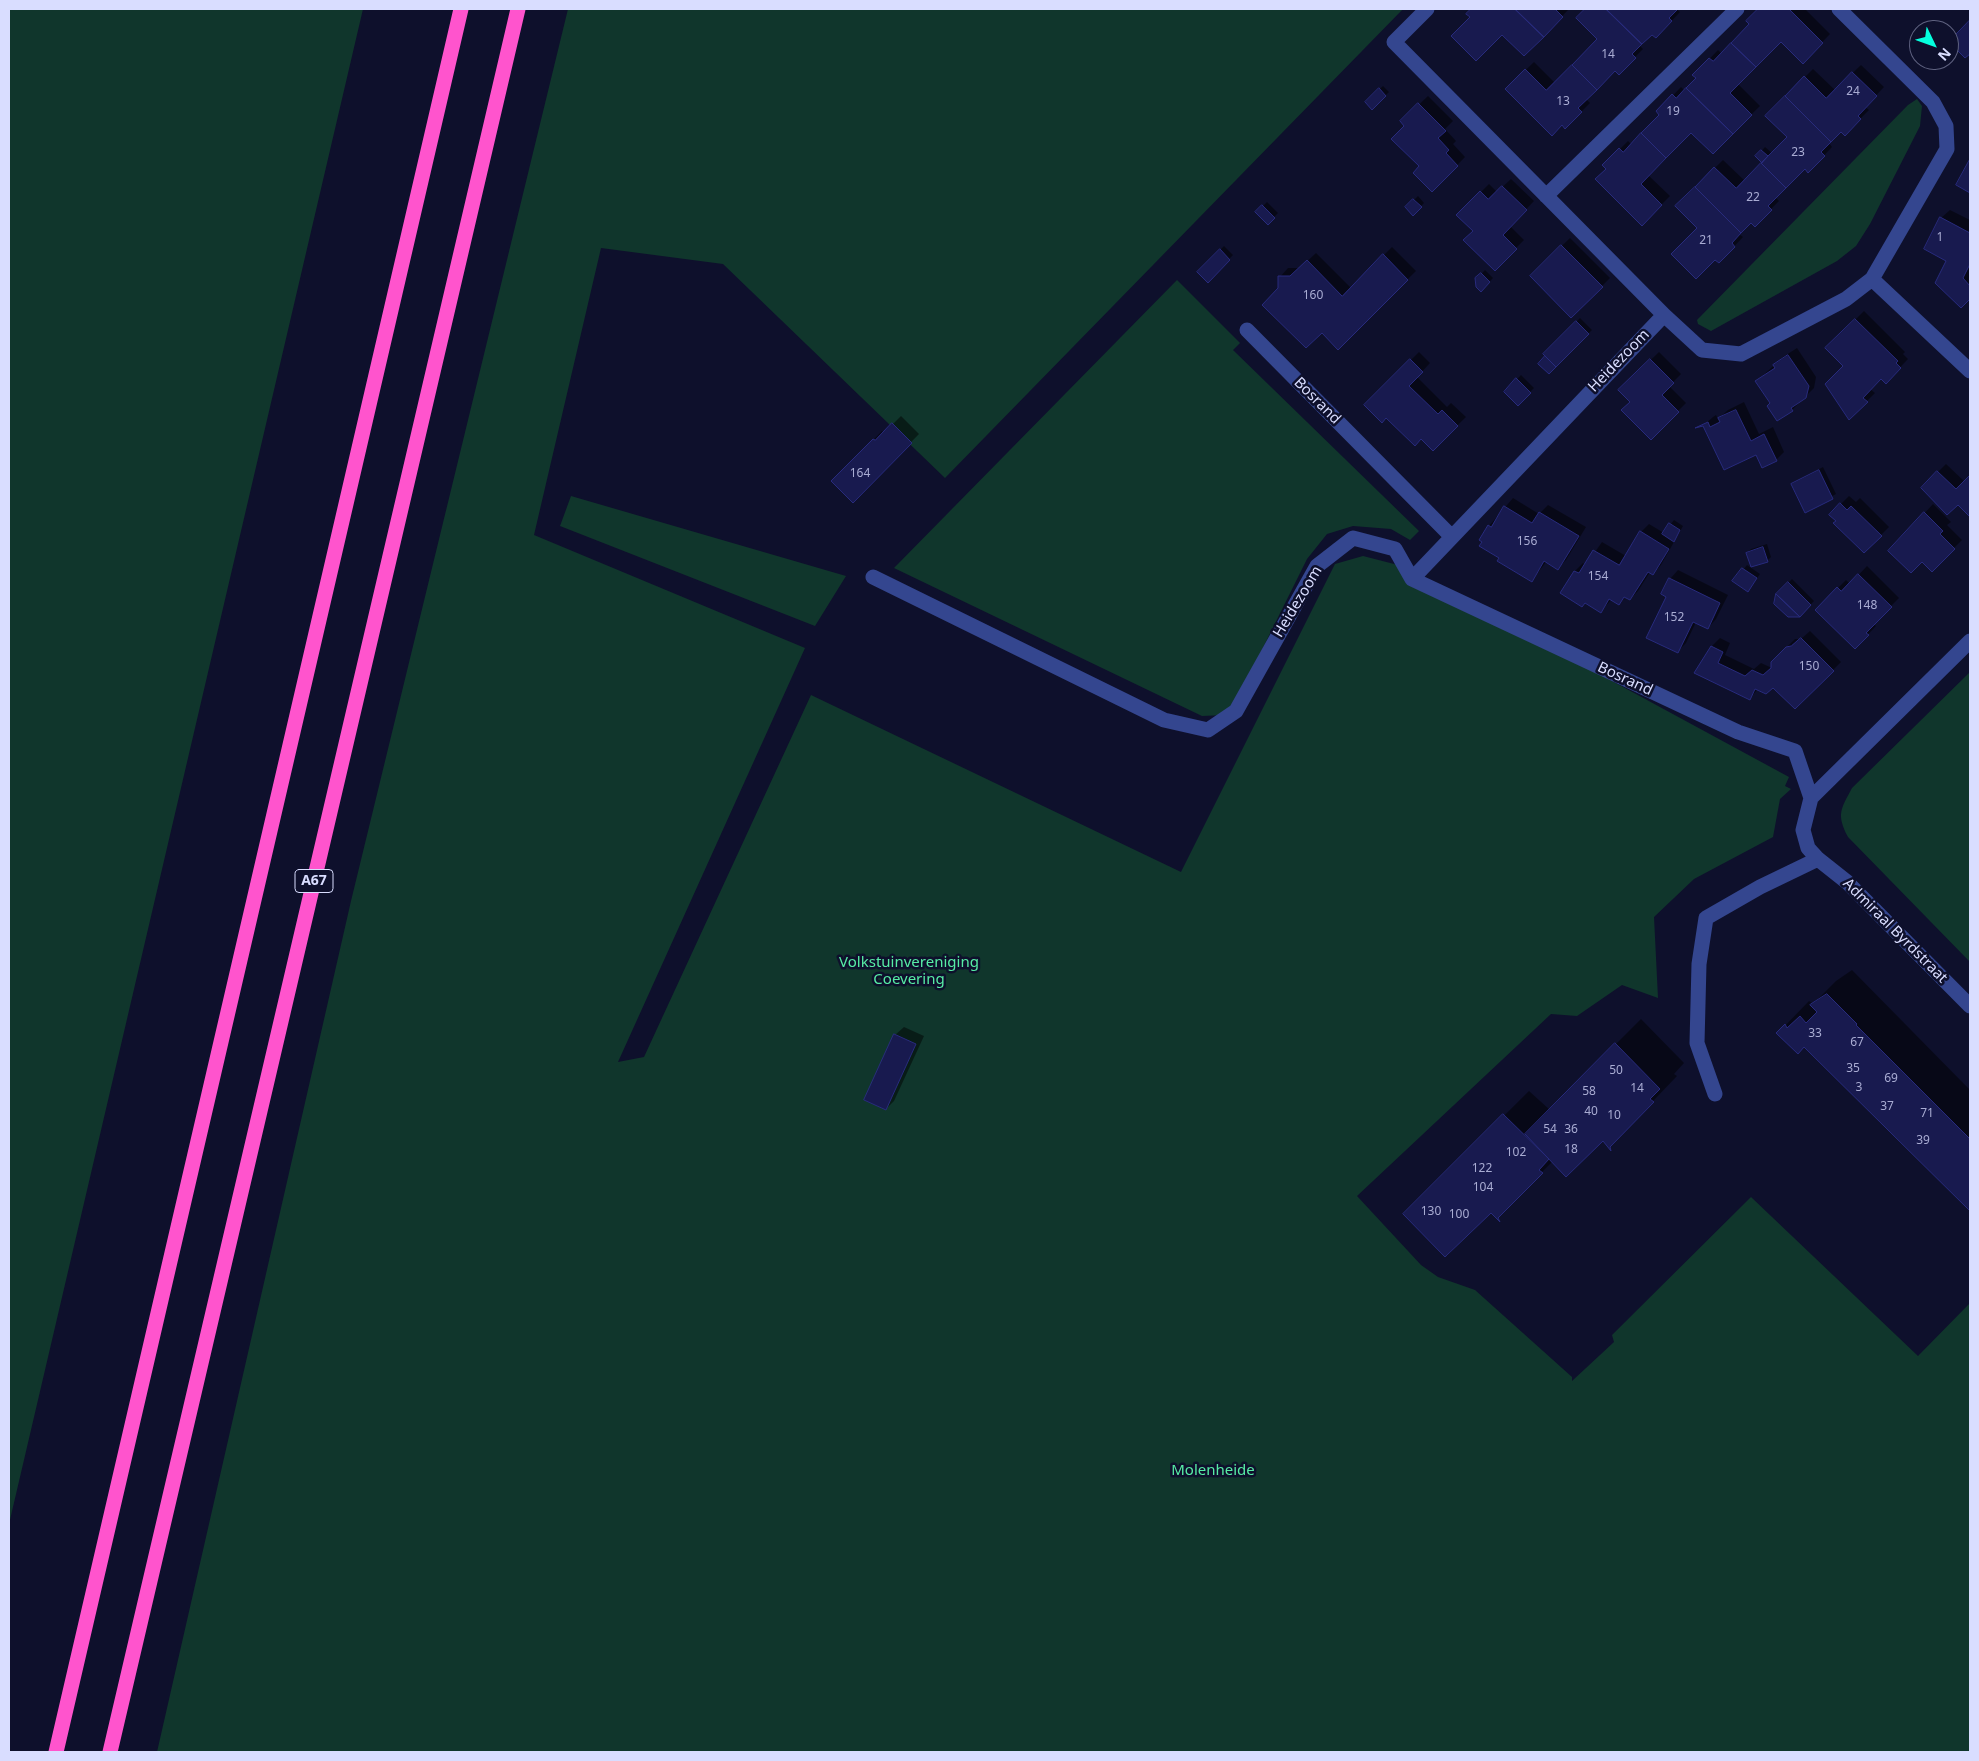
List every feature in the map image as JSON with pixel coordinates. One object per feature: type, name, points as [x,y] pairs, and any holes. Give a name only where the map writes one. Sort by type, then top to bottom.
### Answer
[{"type":"highway","points":[[56,1752],[462,9]]},
{"type":"highway","name":"A67","points":[[110,1752],[518,9]]},
{"type":"street","points":[[1427,9],[1394,42],[1664,315],[1702,350],[1741,354],[1846,299],[1872,279],[1946,149],[1946,126],[1933,102],[1839,9]]},
{"type":"street","points":[[1546,196],[1737,9]]},
{"type":"street","points":[[1872,279],[1970,371]]},
{"type":"street","name":"Heidezoom","points":[[873,577],[1164,720],[1208,730],[1236,711],[1316,566],[1353,538],[1395,549],[1412,579],[1664,315]]},
{"type":"street","name":"Bosrand","points":[[1247,330],[1451,536]]},
{"type":"street","name":"Bosrand","points":[[1412,579],[1738,732],[1795,751],[1811,798]]},
{"type":"street","points":[[1715,1094],[1697,1043],[1699,964],[1706,918],[1760,887],[1818,859],[1808,848],[1803,830],[1811,798],[1970,640]]},
{"type":"street","name":"Admiraal Byrdstraat","points":[[1818,859],[1846,882],[1970,1006]]},
{"type":"green space","points":[[9,9],[363,9],[9,1524]]},
{"type":"green space","points":[[568,9],[1403,9],[945,478],[723,264],[601,248],[534,535],[805,648],[618,1062],[644,1057],[811,695],[1181,872],[1335,564],[1363,556],[1398,565],[1789,777],[1785,786],[1791,789],[1780,799],[1773,837],[1694,879],[1654,917],[1658,998],[1622,985],[1577,1016],[1551,1014],[1357,1196],[1421,1265],[1438,1277],[1475,1290],[1572,1377],[1572,1381],[1614,1342],[1612,1335],[1751,1197],[1918,1356],[1970,1303],[1970,1752],[157,1752],[351,901]]},
{"type":"green space","points":[[1917,99],[1922,106],[1920,126],[1870,224],[1856,246],[1837,261],[1711,331],[1698,324],[1697,320],[1908,105]]},
{"type":"green space","points":[[1177,280],[1240,343],[1233,350],[1419,531],[1410,540],[1391,529],[1353,526],[1327,534],[1307,559],[1235,704],[1225,715],[1202,716],[894,568]]},
{"type":"green space","points":[[571,496],[846,576],[815,626],[560,526]]},
{"type":"green space","points":[[1970,672],[1970,962],[1848,837],[1842,823],[1841,812],[1852,788]]},
{"type":"building","points":[[1471,9],[1515,9],[1544,37],[1524,56],[1502,35],[1476,61],[1451,36],[1470,17],[1466,14]]},
{"type":"building","points":[[1515,9],[1555,9],[1563,17],[1544,37]]},
{"type":"building","points":[[1585,9],[1606,9],[1642,44],[1632,54],[1636,58],[1619,75],[1615,71],[1597,90],[1572,65],[1597,39],[1576,18]]},
{"type":"building","points":[[1606,9],[1678,9],[1669,18],[1672,21],[1656,38],[1652,35],[1642,44]]},
{"type":"building","points":[[1758,9],[1789,9],[1823,43],[1803,64],[1781,42],[1756,67],[1731,43],[1749,24],[1746,21]]},
{"type":"building","points":[[1970,20],[1970,54],[1965,58],[1959,52],[1959,32]]},
{"type":"building","points":[[1731,43],[1756,67],[1730,93],[1752,115],[1733,134],[1686,88],[1696,78],[1692,75],[1709,58],[1713,61]]},
{"type":"building","points":[[1572,65],[1597,90],[1578,108],[1582,112],[1565,129],[1562,125],[1552,136],[1505,89],[1525,69],[1546,90]]},
{"type":"building","points":[[1852,72],[1877,96],[1858,116],[1861,119],[1845,136],[1841,132],[1831,142],[1785,96],[1804,76],[1826,98]]},
{"type":"building","points":[[1379,88],[1386,96],[1372,110],[1365,102]]},
{"type":"building","points":[[1686,88],[1733,134],[1713,154],[1691,133],[1666,158],[1641,133],[1659,115],[1656,111],[1672,94],[1676,98]]},
{"type":"building","points":[[1785,96],[1831,142],[1821,152],[1825,156],[1808,173],[1805,169],[1786,188],[1761,163],[1787,137],[1765,116]]},
{"type":"building","points":[[1418,103],[1446,131],[1438,138],[1449,150],[1446,153],[1458,166],[1432,192],[1413,173],[1419,166],[1391,139],[1404,126],[1400,121]]},
{"type":"building","points":[[1641,133],[1666,158],[1641,184],[1662,205],[1642,226],[1595,179],[1606,169],[1602,165],[1619,148],[1623,152]]},
{"type":"building","points":[[1761,150],[1768,156],[1762,163],[1755,156]]},
{"type":"building","points":[[1970,159],[1970,193],[1956,185]]},
{"type":"building","points":[[1761,163],[1786,188],[1768,206],[1772,210],[1755,227],[1751,223],[1741,233],[1695,187],[1714,167],[1736,188]]},
{"type":"building","points":[[1502,186],[1527,210],[1503,235],[1517,249],[1495,271],[1463,240],[1473,231],[1456,215],[1480,191],[1488,199]]},
{"type":"building","points":[[1695,187],[1741,233],[1732,243],[1735,247],[1719,263],[1715,260],[1696,279],[1671,254],[1697,228],[1675,206]]},
{"type":"building","points":[[1413,199],[1422,207],[1413,216],[1405,207]]},
{"type":"building","points":[[1262,205],[1275,218],[1268,225],[1255,212]]},
{"type":"building","points":[[1940,217],[1970,233],[1970,264],[1963,278],[1970,286],[1970,299],[1961,308],[1935,283],[1946,261],[1924,249]]},
{"type":"building","points":[[1561,245],[1603,287],[1571,318],[1530,276]]},
{"type":"building","points":[[1220,249],[1230,260],[1208,283],[1197,272]]},
{"type":"building","points":[[1383,254],[1408,280],[1338,350],[1322,333],[1306,348],[1262,305],[1278,288],[1278,276],[1290,276],[1307,260],[1342,296]]},
{"type":"building","points":[[1481,273],[1490,282],[1481,292],[1476,287],[1475,278]]},
{"type":"building","points":[[1855,319],[1898,361],[1896,363],[1901,368],[1886,384],[1881,379],[1863,398],[1868,402],[1849,420],[1825,384],[1843,366],[1825,348]]},
{"type":"building","points":[[1576,321],[1589,334],[1556,367],[1543,354]]},
{"type":"building","points":[[1788,355],[1809,386],[1806,398],[1791,408],[1793,411],[1777,421],[1767,406],[1770,403],[1755,381],[1775,368],[1773,365]]},
{"type":"building","points":[[1545,356],[1556,367],[1549,374],[1538,364]]},
{"type":"building","points":[[1410,359],[1423,372],[1409,386],[1438,414],[1442,410],[1458,426],[1433,451],[1421,439],[1415,446],[1386,418],[1382,423],[1364,405]]},
{"type":"building","points":[[1650,359],[1674,383],[1662,395],[1679,412],[1651,440],[1621,410],[1630,402],[1618,390]]},
{"type":"building","points":[[1516,378],[1531,393],[1518,406],[1504,392]]},
{"type":"building","points":[[1736,410],[1751,441],[1764,434],[1777,461],[1762,468],[1756,455],[1724,470],[1703,426],[1695,428],[1708,422],[1710,427],[1720,422],[1718,418]]},
{"type":"building","points":[[892,423],[912,443],[853,503],[831,481]]},
{"type":"building","points":[[1819,470],[1833,499],[1805,513],[1791,484]]},
{"type":"building","points":[[1937,471],[1956,489],[1970,475],[1970,517],[1958,505],[1947,515],[1921,488]]},
{"type":"building","points":[[1840,503],[1847,510],[1851,506],[1882,536],[1864,553],[1833,523],[1836,521],[1829,515]]},
{"type":"building","points":[[1504,506],[1532,523],[1539,512],[1579,536],[1558,570],[1544,561],[1532,582],[1497,561],[1499,558],[1479,546],[1482,542],[1479,540],[1488,525],[1491,527]]},
{"type":"building","points":[[1924,512],[1943,531],[1940,534],[1955,549],[1932,572],[1922,562],[1911,573],[1888,551]]},
{"type":"building","points":[[1669,523],[1680,530],[1674,542],[1662,534]]},
{"type":"building","points":[[1640,531],[1669,549],[1653,575],[1648,572],[1630,600],[1624,597],[1619,605],[1609,599],[1601,613],[1585,603],[1582,607],[1560,593],[1574,571],[1579,573],[1593,550],[1619,565]]},
{"type":"building","points":[[1763,547],[1768,562],[1751,567],[1746,553]]},
{"type":"building","points":[[1742,568],[1757,578],[1748,592],[1732,581]]},
{"type":"building","points":[[1858,574],[1892,607],[1866,633],[1869,635],[1855,649],[1815,610],[1837,587],[1841,591]]},
{"type":"building","points":[[1669,578],[1720,603],[1708,629],[1693,622],[1678,653],[1646,638],[1666,597],[1661,594]]},
{"type":"building","points":[[1788,582],[1811,605],[1800,617],[1776,594]]},
{"type":"building","points":[[1776,594],[1800,617],[1788,617],[1774,604]]},
{"type":"building","points":[[1801,638],[1834,671],[1795,709],[1773,688],[1766,694],[1755,689],[1750,700],[1694,673],[1711,646],[1723,652],[1718,663],[1745,676],[1752,670],[1763,675],[1771,668],[1771,662],[1786,647],[1791,646]]},
{"type":"building","points":[[1827,994],[1970,1139],[1970,1211],[1804,1047],[1798,1054],[1776,1033],[1785,1024],[1787,1028],[1800,1016],[1806,1023],[1817,1012],[1810,1005]]},
{"type":"building","points":[[894,1034],[916,1044],[886,1110],[864,1100]]},
{"type":"building","points":[[1615,1043],[1660,1089],[1650,1099],[1654,1102],[1610,1147],[1611,1151],[1603,1141],[1566,1177],[1525,1134]]},
{"type":"building","points":[[1503,1114],[1549,1159],[1539,1170],[1543,1173],[1498,1218],[1500,1222],[1491,1213],[1445,1257],[1403,1214]]},
{"type":"park label","name":"Volkstuinvereniging Coevering","points":[[909,972]]},
{"type":"park label","name":"Molenheide","points":[[1213,1471]]}]
